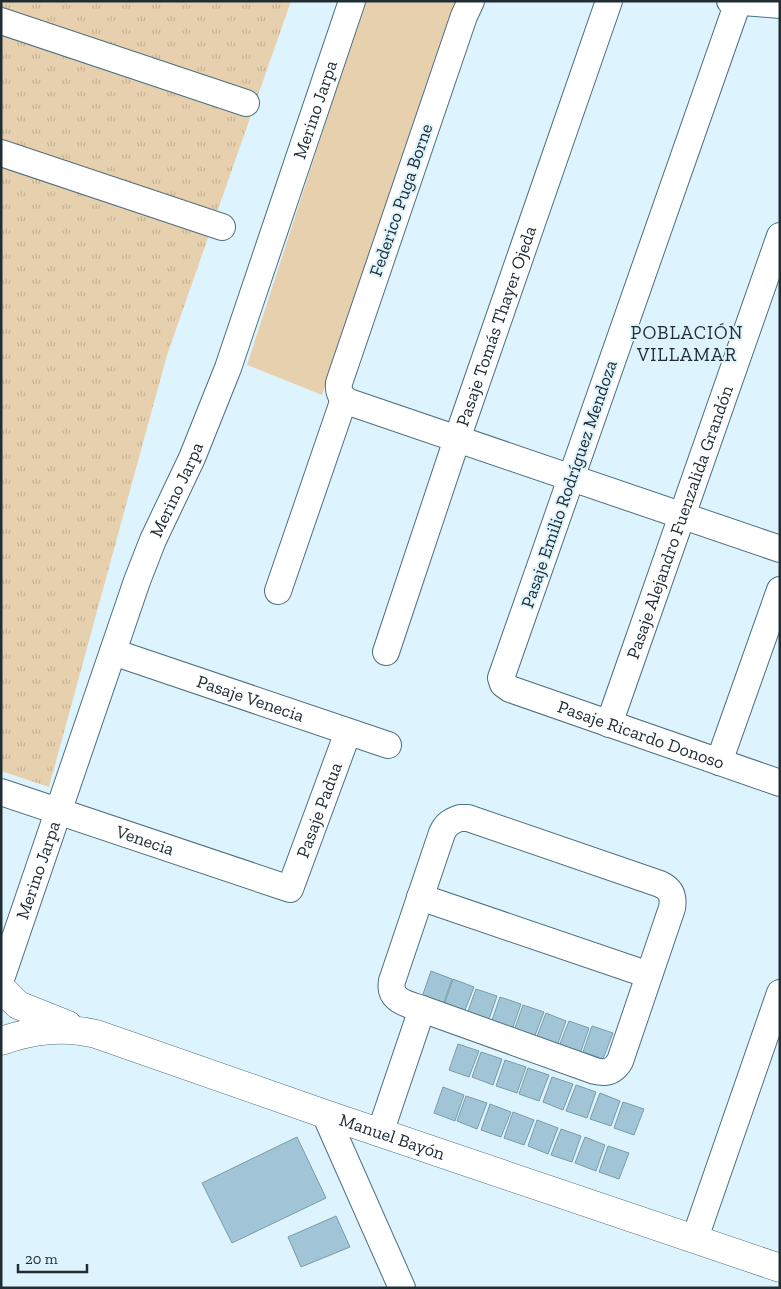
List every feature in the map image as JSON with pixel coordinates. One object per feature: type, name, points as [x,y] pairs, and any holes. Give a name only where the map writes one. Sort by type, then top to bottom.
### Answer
[{"type":"street","name":"Merino Jarpa","points":[[1,979],[8,937],[59,811],[137,581],[153,540],[192,458],[228,368],[352,1]]},
{"type":"street","name":"Federico Puga Borne","points":[[344,399],[339,390],[339,383],[466,8],[471,1]]},
{"type":"street","name":"Pasaje Tomás Thayer Ojeda","points":[[386,652],[457,439],[610,1]]},
{"type":"street","points":[[730,1],[780,4]]},
{"type":"street","name":"Pasaje Emilio Rodríguez Mendoza","points":[[503,684],[501,678],[738,2]]},
{"type":"street","points":[[1,21],[246,103]]},
{"type":"street","points":[[1,153],[222,227]]},
{"type":"street","name":"Pasaje Alejandro Fuenzalida Grandón","points":[[609,724],[780,236]]},
{"type":"street","points":[[278,591],[344,399],[780,549]]},
{"type":"street","points":[[718,762],[780,590]]},
{"type":"street","name":"Pasaje Venecia","points":[[113,652],[388,745]]},
{"type":"street","name":"Pasaje Ricardo Donoso","points":[[503,684],[510,689],[780,784]]},
{"type":"street","name":"Pasaje Padua","points":[[290,889],[348,732]]},
{"type":"street","name":"Venecia","points":[[1,792],[290,889]]},
{"type":"street","points":[[460,818],[477,821],[667,887],[673,900],[672,908],[649,975],[620,1061],[609,1072],[602,1073],[399,1001],[392,994],[390,987],[446,826],[452,820],[460,818]]},
{"type":"street","points":[[420,897],[649,975]]},
{"type":"street","points":[[1,988],[18,1004],[81,1030]]},
{"type":"street","points":[[695,1238],[780,993]]},
{"type":"street","points":[[380,1132],[422,1009]]},
{"type":"street","name":"Manuel Bayón","points":[[1,1041],[37,1031],[52,1029],[81,1030],[780,1268]]},
{"type":"street","points":[[325,1114],[402,1287]]},
{"type":"green space","points":[[1,1],[291,1],[167,355],[49,787],[1,771]]},
{"type":"green space","points":[[365,1],[456,1],[322,395],[247,365]]},
{"type":"building","points":[[431,971],[452,979],[443,1005],[422,997]]},
{"type":"building","points":[[453,979],[474,987],[464,1013],[444,1005]]},
{"type":"building","points":[[476,989],[497,996],[488,1022],[467,1014]]},
{"type":"building","points":[[500,997],[521,1004],[512,1030],[491,1023]]},
{"type":"building","points":[[523,1005],[544,1012],[534,1038],[514,1031]]},
{"type":"building","points":[[546,1013],[566,1021],[557,1046],[536,1039]]},
{"type":"building","points":[[569,1021],[589,1028],[580,1054],[559,1046]]},
{"type":"building","points":[[592,1026],[613,1033],[603,1059],[583,1052]]},
{"type":"building","points":[[458,1044],[479,1051],[469,1077],[449,1070]]},
{"type":"building","points":[[481,1052],[502,1059],[493,1085],[472,1077]]},
{"type":"building","points":[[505,1060],[526,1067],[517,1093],[496,1086]]},
{"type":"building","points":[[528,1068],[549,1075],[539,1101],[519,1094]]},
{"type":"building","points":[[552,1077],[573,1084],[563,1110],[543,1102]]},
{"type":"building","points":[[576,1085],[596,1092],[587,1118],[566,1111]]},
{"type":"building","points":[[443,1087],[464,1095],[455,1121],[434,1113]]},
{"type":"building","points":[[600,1093],[620,1101],[611,1126],[590,1119]]},
{"type":"building","points":[[466,1096],[487,1103],[477,1129],[457,1121]]},
{"type":"building","points":[[623,1102],[644,1109],[634,1135],[614,1128]]},
{"type":"building","points":[[490,1104],[511,1112],[501,1137],[481,1130]]},
{"type":"building","points":[[513,1112],[534,1120],[524,1145],[504,1138]]},
{"type":"building","points":[[537,1120],[558,1128],[548,1154],[528,1146]]},
{"type":"building","points":[[561,1129],[581,1136],[572,1162],[551,1155]]},
{"type":"building","points":[[297,1137],[326,1198],[232,1243],[202,1183]]},
{"type":"building","points":[[585,1137],[605,1145],[596,1171],[575,1163]]},
{"type":"building","points":[[608,1146],[629,1153],[619,1179],[599,1172]]},
{"type":"building","points":[[336,1216],[350,1247],[301,1267],[288,1237]]},
{"type":"district","name":"POBLACIÓN VILLAMAR","points":[[687,343]]}]
